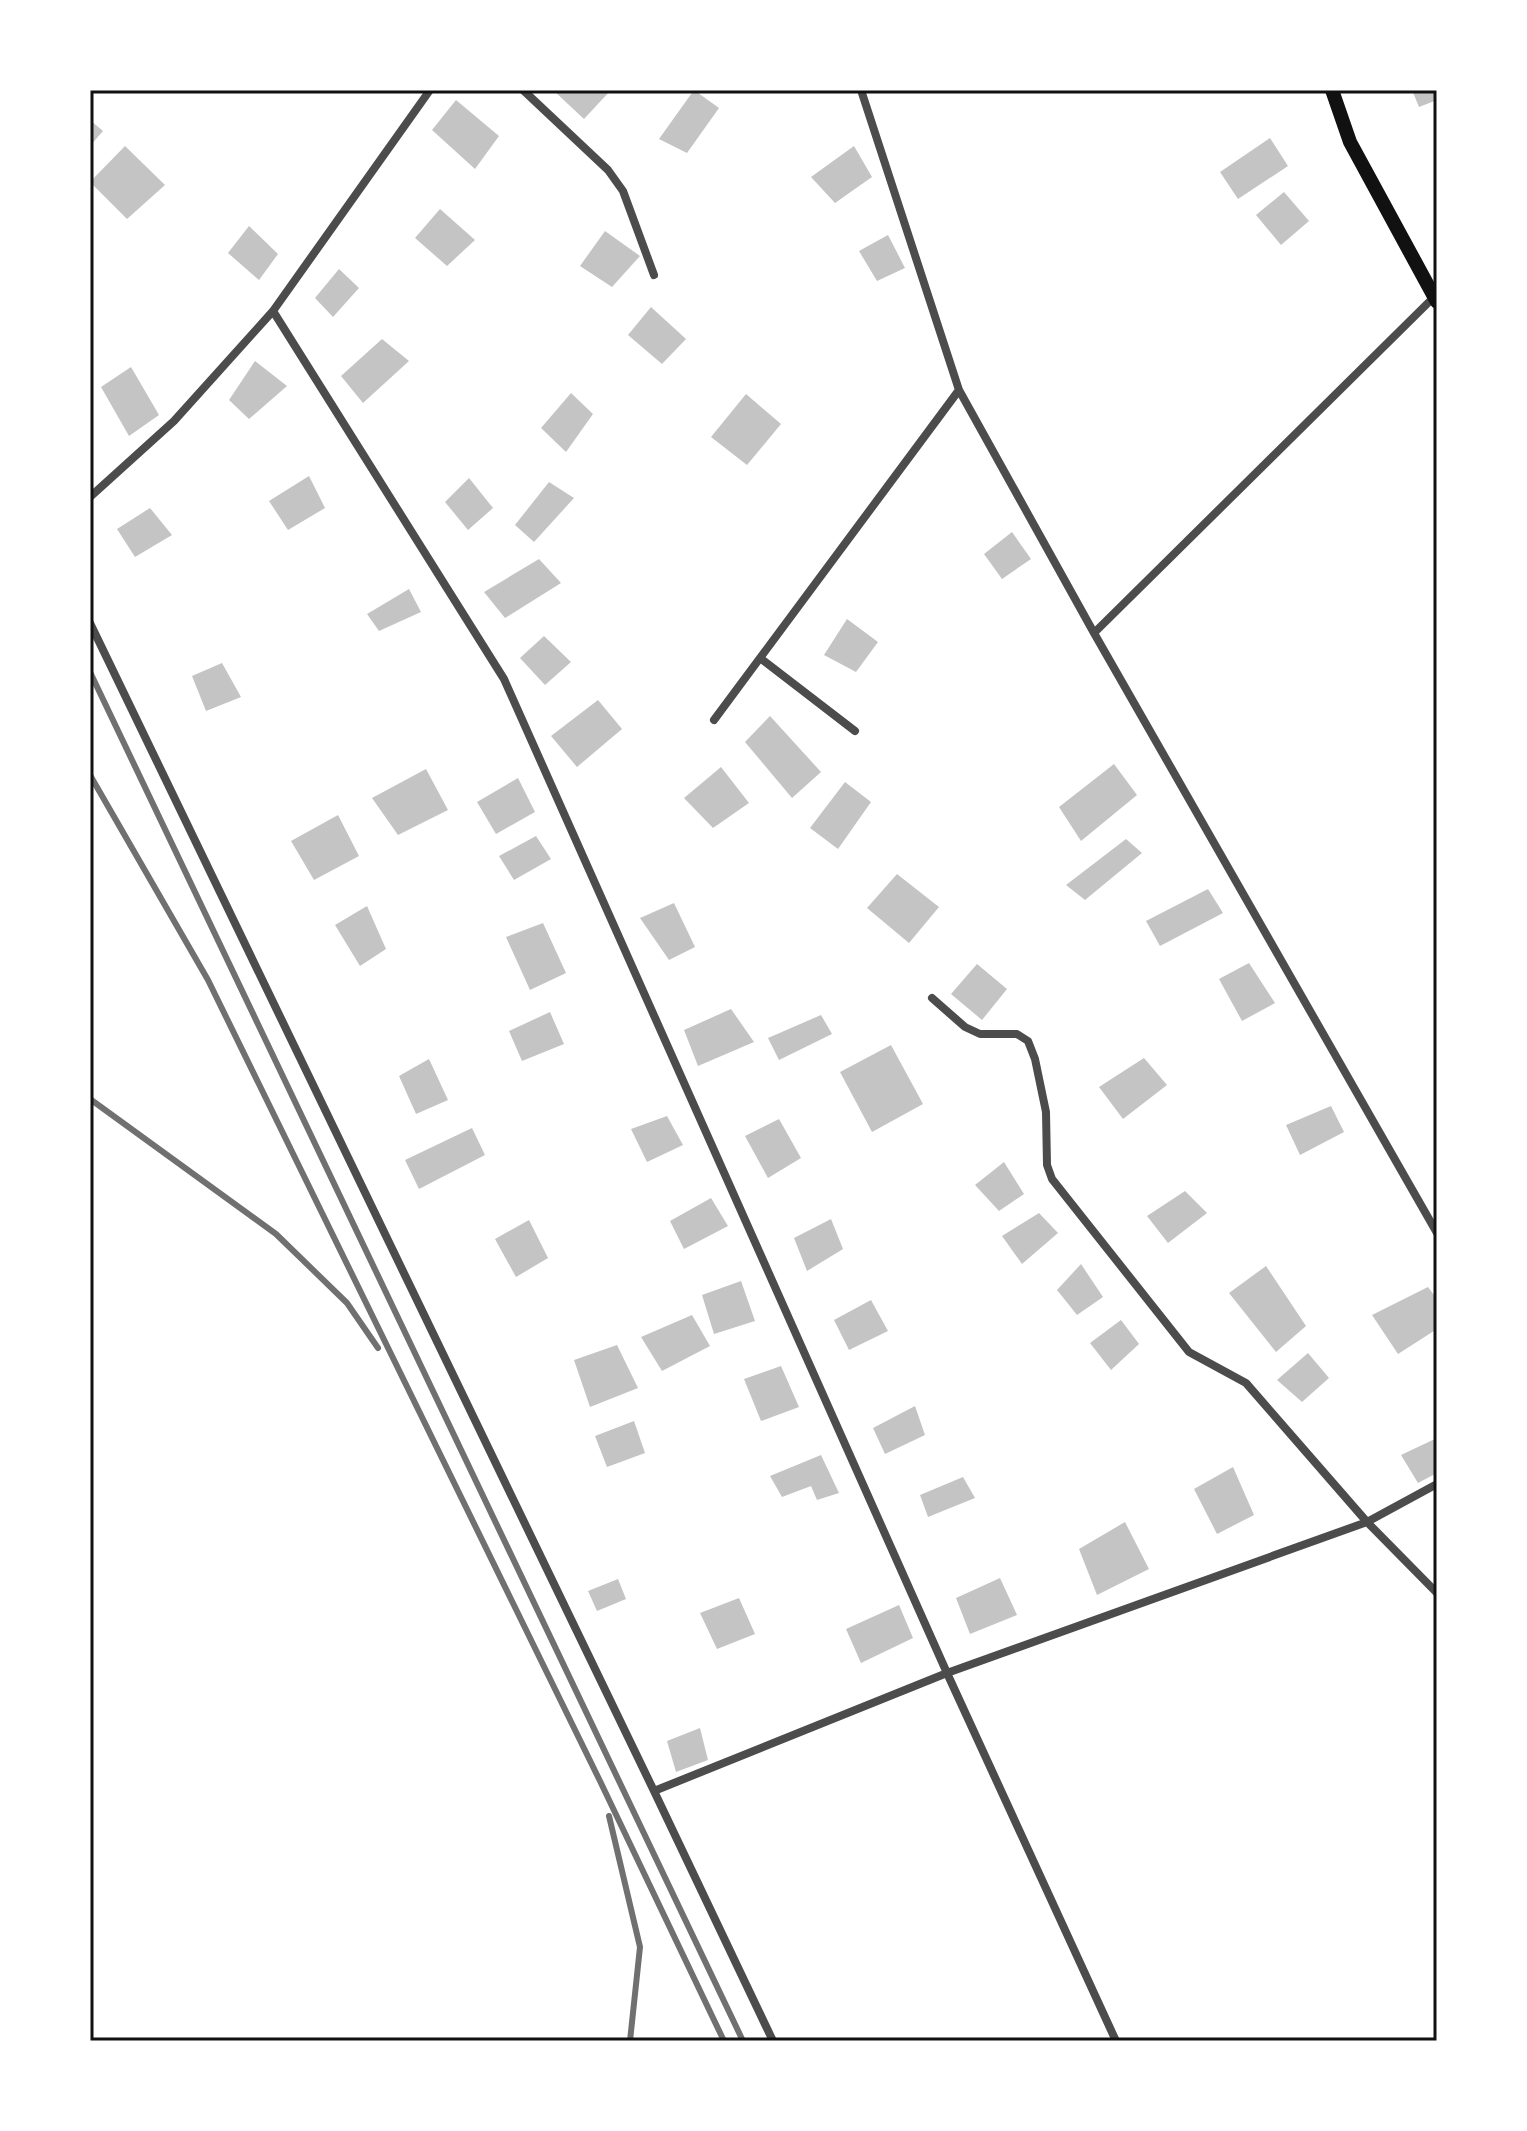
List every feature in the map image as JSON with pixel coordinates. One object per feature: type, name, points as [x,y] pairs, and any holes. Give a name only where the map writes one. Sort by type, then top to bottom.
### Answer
[{"type":"main road","points":[[1332,90],[1350,142],[1436,300]]},
{"type":"street","points":[[90,497],[174,421],[273,311],[430,90]]},
{"type":"street","points":[[523,90],[608,170],[623,191],[654,275]]},
{"type":"street","points":[[861,90],[959,390],[1094,633],[1437,1233]]},
{"type":"street","points":[[1094,633],[1436,300]]},
{"type":"street","points":[[273,311],[504,679],[947,1673],[1116,2041]]},
{"type":"street","points":[[714,720],[959,390]]},
{"type":"street","points":[[90,623],[773,2041]]},
{"type":"street","points":[[760,658],[855,731]]},
{"type":"street","points":[[932,998],[965,1027],[980,1034],[1017,1034],[1028,1041],[1046,1112],[1047,1165],[1052,1179],[1189,1352],[1246,1383],[1367,1522],[1437,1593]]},
{"type":"street","points":[[654,1791],[947,1673],[1367,1522],[1437,1484]]},
{"type":"building","points":[[553,90],[608,90],[610,91],[584,119]]},
{"type":"building","points":[[694,90],[719,108],[687,153],[659,139]]},
{"type":"building","points":[[1412,90],[1437,90],[1437,100],[1419,107]]},
{"type":"building","points":[[456,100],[499,136],[475,169],[432,130]]},
{"type":"building","points":[[90,120],[103,131],[90,146]]},
{"type":"building","points":[[1270,138],[1288,166],[1238,199],[1220,172]]},
{"type":"building","points":[[125,146],[165,185],[127,219],[90,182]]},
{"type":"building","points":[[854,146],[872,177],[835,203],[811,177]]},
{"type":"building","points":[[1284,192],[1309,221],[1281,245],[1256,215]]},
{"type":"building","points":[[440,209],[475,240],[447,266],[415,238]]},
{"type":"building","points":[[249,226],[278,254],[259,280],[228,253]]},
{"type":"building","points":[[605,231],[640,256],[612,287],[580,266]]},
{"type":"building","points":[[888,235],[905,268],[877,281],[859,251]]},
{"type":"building","points":[[339,269],[359,288],[333,317],[315,298]]},
{"type":"building","points":[[651,307],[686,339],[662,364],[628,335]]},
{"type":"building","points":[[382,339],[409,361],[363,403],[341,376]]},
{"type":"building","points":[[255,361],[287,386],[249,419],[229,400]]},
{"type":"building","points":[[131,367],[159,415],[129,436],[101,387]]},
{"type":"building","points":[[571,393],[593,414],[566,452],[541,428]]},
{"type":"building","points":[[746,394],[781,424],[747,465],[711,437]]},
{"type":"building","points":[[309,476],[325,508],[288,530],[269,501]]},
{"type":"building","points":[[469,478],[493,508],[468,530],[445,502]]},
{"type":"building","points":[[549,482],[574,498],[534,542],[515,525]]},
{"type":"building","points":[[150,508],[172,535],[135,557],[117,529]]},
{"type":"building","points":[[1012,532],[1031,559],[1002,579],[984,554]]},
{"type":"building","points":[[539,559],[561,583],[505,618],[484,592]]},
{"type":"building","points":[[409,589],[421,612],[379,631],[367,614]]},
{"type":"building","points":[[847,619],[878,642],[856,672],[824,655]]},
{"type":"building","points":[[544,636],[571,662],[545,685],[520,658]]},
{"type":"building","points":[[222,663],[241,697],[206,711],[192,676]]},
{"type":"building","points":[[598,700],[622,729],[577,767],[551,736]]},
{"type":"building","points":[[770,716],[821,772],[792,798],[745,742]]},
{"type":"building","points":[[1114,764],[1137,795],[1081,841],[1059,807]]},
{"type":"building","points":[[721,767],[749,803],[713,828],[684,798]]},
{"type":"building","points":[[426,769],[448,810],[398,835],[372,798]]},
{"type":"building","points":[[518,778],[535,812],[496,834],[477,802]]},
{"type":"building","points":[[845,782],[871,802],[838,849],[810,828]]},
{"type":"building","points":[[338,815],[359,856],[314,880],[291,841]]},
{"type":"building","points":[[536,836],[551,859],[514,880],[499,856]]},
{"type":"building","points":[[1126,839],[1142,853],[1085,900],[1066,885]]},
{"type":"building","points":[[897,874],[939,907],[909,943],[867,908]]},
{"type":"building","points":[[1208,889],[1223,913],[1160,946],[1146,921]]},
{"type":"building","points":[[674,903],[695,947],[669,960],[640,918]]},
{"type":"building","points":[[367,906],[386,949],[360,966],[335,925]]},
{"type":"building","points":[[543,923],[566,973],[530,990],[506,937]]},
{"type":"building","points":[[1249,963],[1275,1003],[1242,1021],[1219,979]]},
{"type":"building","points":[[977,964],[1007,989],[982,1020],[951,994]]},
{"type":"building","points":[[731,1009],[754,1042],[698,1066],[684,1030]]},
{"type":"building","points":[[550,1012],[564,1044],[522,1061],[509,1031]]},
{"type":"building","points":[[821,1015],[832,1034],[779,1060],[768,1038]]},
{"type":"building","points":[[891,1045],[923,1104],[872,1132],[840,1072]]},
{"type":"building","points":[[1144,1058],[1167,1085],[1123,1119],[1099,1087]]},
{"type":"building","points":[[429,1059],[448,1100],[416,1114],[399,1076]]},
{"type":"building","points":[[1331,1106],[1344,1132],[1300,1155],[1286,1125]]},
{"type":"building","points":[[667,1116],[683,1145],[647,1162],[631,1129]]},
{"type":"building","points":[[779,1119],[801,1158],[768,1178],[745,1136]]},
{"type":"building","points":[[472,1128],[485,1155],[419,1189],[405,1160]]},
{"type":"building","points":[[1004,1162],[1024,1194],[999,1211],[975,1185]]},
{"type":"building","points":[[1185,1191],[1207,1213],[1168,1243],[1147,1216]]},
{"type":"building","points":[[711,1198],[728,1226],[684,1249],[670,1221]]},
{"type":"building","points":[[1039,1213],[1058,1233],[1022,1264],[1002,1236]]},
{"type":"building","points":[[831,1219],[843,1249],[807,1271],[794,1238]]},
{"type":"building","points":[[529,1220],[548,1258],[516,1277],[495,1239]]},
{"type":"building","points":[[1081,1264],[1103,1297],[1077,1315],[1057,1290]]},
{"type":"building","points":[[1266,1266],[1306,1326],[1276,1352],[1229,1293]]},
{"type":"building","points":[[741,1281],[755,1321],[714,1334],[702,1295]]},
{"type":"building","points":[[1428,1287],[1437,1299],[1437,1329],[1398,1354],[1372,1315]]},
{"type":"building","points":[[871,1300],[888,1331],[849,1350],[834,1320]]},
{"type":"building","points":[[692,1315],[710,1346],[662,1371],[641,1337]]},
{"type":"building","points":[[1121,1320],[1139,1344],[1111,1370],[1090,1343]]},
{"type":"building","points":[[617,1345],[638,1388],[590,1407],[574,1360]]},
{"type":"building","points":[[1308,1353],[1329,1378],[1302,1402],[1277,1380]]},
{"type":"building","points":[[781,1366],[799,1407],[761,1421],[744,1379]]},
{"type":"building","points":[[915,1406],[925,1435],[885,1454],[873,1428]]},
{"type":"building","points":[[634,1421],[645,1453],[607,1467],[595,1436]]},
{"type":"building","points":[[1437,1438],[1437,1473],[1418,1483],[1401,1455]]},
{"type":"building","points":[[821,1455],[839,1493],[817,1500],[811,1486],[782,1497],[770,1476]]},
{"type":"building","points":[[1233,1467],[1254,1515],[1217,1534],[1194,1489]]},
{"type":"building","points":[[963,1477],[975,1498],[928,1517],[920,1495]]},
{"type":"building","points":[[1125,1522],[1149,1569],[1097,1595],[1079,1549]]},
{"type":"building","points":[[1000,1578],[1017,1615],[970,1634],[956,1598]]},
{"type":"building","points":[[618,1579],[626,1599],[597,1611],[588,1591]]},
{"type":"building","points":[[739,1598],[755,1634],[717,1649],[700,1613]]},
{"type":"building","points":[[899,1605],[913,1638],[861,1663],[846,1629]]},
{"type":"building","points":[[700,1728],[708,1760],[676,1772],[667,1741]]},
{"type":"railway","points":[[90,672],[743,2041]]},
{"type":"railway","points":[[90,775],[208,980],[724,2041]]},
{"type":"railway","points":[[90,1099],[276,1234],[347,1303],[378,1348]]},
{"type":"railway","points":[[609,1816],[640,1947],[630,2041]]}]
